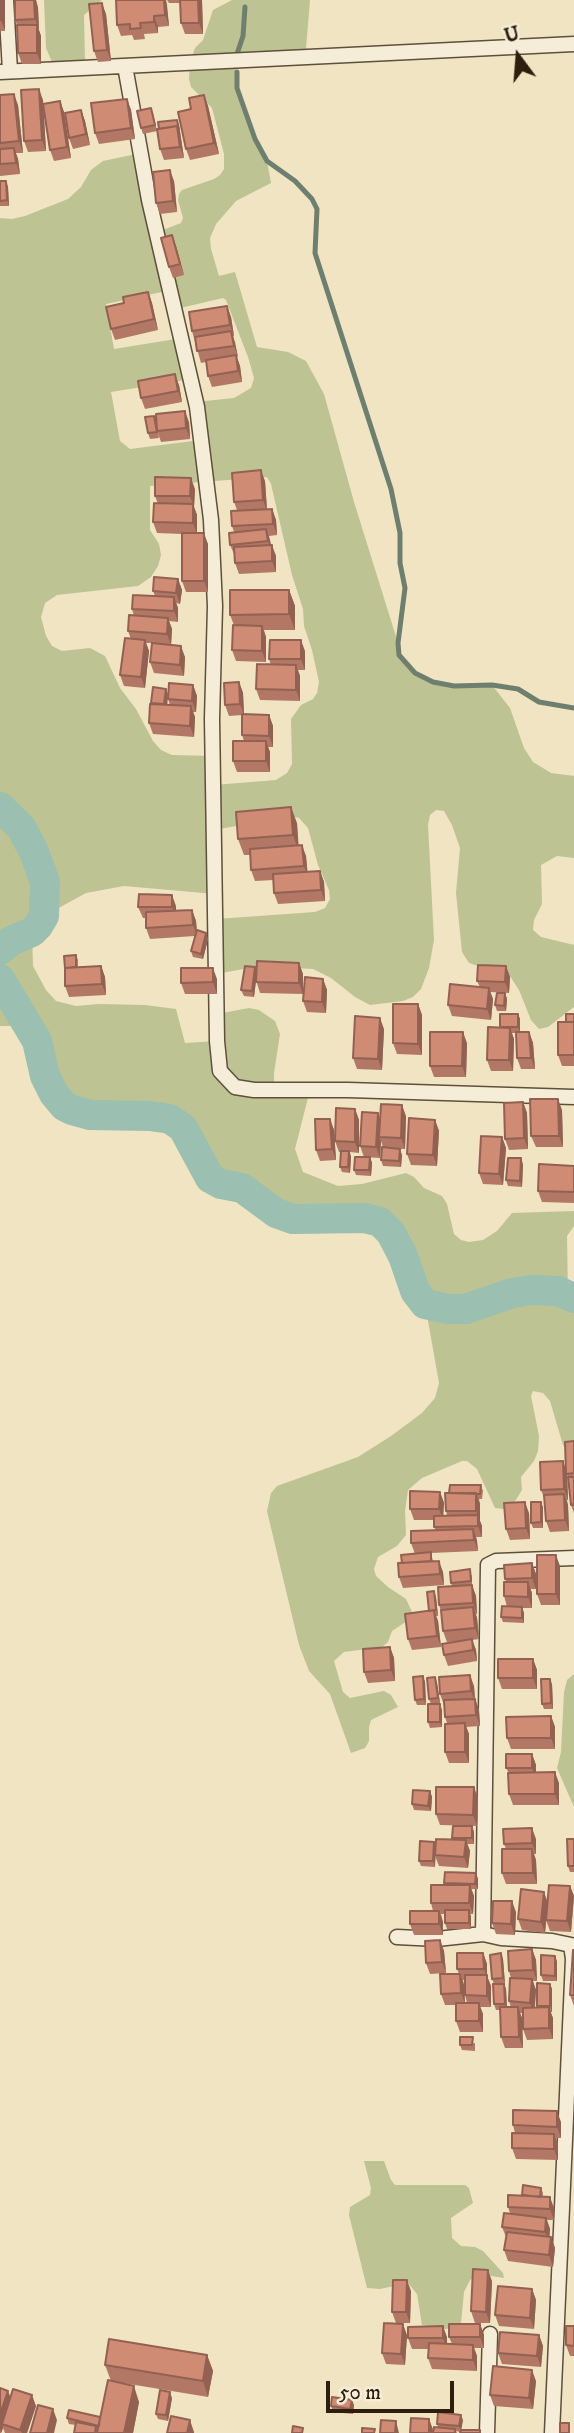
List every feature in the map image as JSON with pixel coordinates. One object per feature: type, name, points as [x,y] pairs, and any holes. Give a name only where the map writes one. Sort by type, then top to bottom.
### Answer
[{"type":"street","points":[[6,0],[5,71],[574,44]]},
{"type":"street","points":[[125,66],[149,200],[197,407],[211,520],[215,606],[212,719],[220,1071],[235,1087],[254,1090],[574,1097]]},
{"type":"street","points":[[483,1934],[488,1565],[495,1561],[574,1558]]},
{"type":"street","points":[[397,1937],[437,1939],[483,1934],[573,1945],[552,2433]]},
{"type":"street","points":[[487,2433],[490,2333]]},
{"type":"green space","points":[[44,0],[102,0],[84,15],[85,63],[55,69],[46,48]]},
{"type":"green space","points":[[232,0],[310,0],[306,48],[302,57],[236,60],[237,88],[255,139],[267,161],[271,183],[236,201],[216,224],[210,238],[219,276],[235,272],[257,347],[288,352],[306,361],[324,394],[398,643],[399,655],[415,673],[433,682],[454,686],[492,685],[510,708],[524,748],[533,762],[551,773],[574,776],[574,858],[557,856],[541,865],[542,904],[534,920],[533,930],[541,937],[574,945],[574,1007],[548,1027],[539,1029],[531,1020],[519,990],[504,967],[481,967],[469,963],[462,952],[456,893],[460,848],[444,811],[436,810],[430,815],[428,825],[434,940],[429,968],[421,989],[413,997],[403,1001],[370,1005],[313,969],[260,966],[216,974],[216,919],[315,912],[325,908],[330,899],[308,828],[299,818],[291,816],[214,830],[215,894],[124,886],[86,893],[44,916],[32,932],[33,966],[46,990],[56,1001],[76,1006],[145,1005],[176,1009],[185,1043],[217,1041],[217,1014],[249,1008],[259,1010],[275,1021],[280,1034],[274,1089],[310,1090],[295,1149],[303,1172],[338,1186],[362,1184],[406,1173],[424,1188],[442,1196],[447,1204],[454,1234],[469,1242],[483,1240],[497,1231],[512,1213],[574,1211],[574,1226],[567,1236],[568,1295],[574,1298],[574,1448],[567,1449],[563,1445],[550,1401],[543,1393],[533,1391],[531,1396],[539,1436],[538,1451],[534,1461],[521,1477],[522,1490],[514,1503],[504,1509],[495,1508],[477,1469],[467,1461],[422,1478],[408,1490],[406,1535],[397,1546],[378,1557],[374,1569],[376,1576],[406,1599],[413,1614],[392,1631],[388,1642],[382,1647],[344,1652],[334,1661],[343,1692],[350,1698],[384,1691],[391,1695],[398,1707],[371,1720],[369,1741],[365,1748],[351,1753],[330,1694],[309,1671],[299,1645],[267,1511],[271,1493],[277,1486],[358,1457],[422,1413],[435,1398],[439,1383],[425,1304],[415,1291],[403,1256],[391,1233],[380,1222],[365,1218],[293,1219],[276,1213],[242,1188],[221,1184],[210,1178],[183,1128],[170,1119],[90,1115],[64,1106],[45,1076],[37,1041],[28,1026],[0,1026],[0,218],[25,216],[68,199],[81,187],[91,170],[103,161],[141,153],[158,232],[181,223],[183,218],[178,200],[182,190],[214,179],[224,169],[224,154],[212,108],[191,87],[189,79],[190,62],[195,48],[203,40],[213,10]],"holes":[[[171,290],[176,309],[223,298],[226,300],[254,378],[251,388],[234,398],[196,402],[201,440],[130,449],[120,441],[111,392],[191,379],[182,338],[114,349],[106,304]],[[267,477],[303,609],[304,626],[319,682],[313,699],[301,705],[291,719],[292,764],[287,773],[276,780],[214,785],[213,756],[172,755],[161,750],[120,688],[105,656],[90,648],[62,651],[52,646],[41,617],[45,603],[57,595],[138,586],[151,577],[161,555],[159,544],[150,530],[150,486]]]},
{"type":"green space","points":[[574,1674],[574,1807],[557,1768],[561,1752],[564,1692],[567,1680]]},
{"type":"green space","points":[[364,2161],[384,2161],[395,2185],[465,2185],[469,2188],[473,2203],[451,2218],[452,2238],[461,2246],[475,2247],[483,2251],[503,2273],[504,2278],[486,2275],[470,2280],[464,2292],[461,2323],[454,2328],[422,2325],[417,2294],[408,2283],[380,2289],[367,2288],[349,2215],[350,2207],[370,2195],[371,2188]]},
{"type":"building","points":[[15,0],[34,0],[35,19],[15,20]]},
{"type":"building","points":[[116,0],[164,0],[165,15],[154,16],[154,22],[140,23],[141,28],[130,29],[130,24],[117,25]]},
{"type":"building","points":[[180,0],[198,0],[199,23],[181,23]]},
{"type":"building","points":[[102,3],[107,50],[94,51],[89,4]]},
{"type":"building","points":[[17,25],[37,25],[37,53],[18,53]]},
{"type":"building","points":[[39,89],[42,140],[24,141],[21,90]]},
{"type":"building","points":[[14,94],[19,141],[0,143],[0,95]]},
{"type":"building","points":[[204,95],[214,143],[186,149],[178,112],[191,109],[189,98]]},
{"type":"building","points":[[127,99],[131,128],[95,133],[91,103]]},
{"type":"building","points":[[60,101],[67,147],[50,150],[43,104]]},
{"type":"building","points":[[151,108],[155,125],[141,128],[137,111]]},
{"type":"building","points":[[81,110],[86,134],[69,138],[65,113]]},
{"type":"building","points":[[177,120],[179,132],[177,126],[159,129],[158,122]]},
{"type":"building","points":[[177,126],[180,147],[160,149],[157,129]]},
{"type":"building","points":[[14,148],[16,163],[0,164],[0,149]]},
{"type":"building","points":[[170,170],[173,201],[156,203],[153,172]]},
{"type":"building","points":[[0,181],[6,181],[7,200],[0,201]]},
{"type":"building","points":[[172,235],[180,264],[169,267],[161,238]]},
{"type":"building","points":[[148,292],[154,319],[111,329],[106,307],[124,303],[123,297]]},
{"type":"building","points":[[227,306],[230,325],[192,331],[189,312]]},
{"type":"building","points":[[231,331],[234,346],[197,351],[195,337]]},
{"type":"building","points":[[236,355],[238,371],[208,376],[206,360]]},
{"type":"building","points":[[175,374],[178,391],[141,398],[138,381]]},
{"type":"building","points":[[185,411],[186,428],[157,431],[156,414]]},
{"type":"building","points":[[154,416],[157,432],[148,433],[145,417]]},
{"type":"building","points":[[261,470],[263,500],[234,502],[232,473]]},
{"type":"building","points":[[155,477],[191,478],[190,496],[155,496]]},
{"type":"building","points":[[154,503],[193,504],[193,523],[153,522]]},
{"type":"building","points":[[272,509],[273,524],[232,526],[231,511]]},
{"type":"building","points":[[266,529],[268,541],[230,545],[229,533]]},
{"type":"building","points":[[182,533],[204,533],[204,581],[182,581]]},
{"type":"building","points":[[272,545],[272,561],[235,563],[234,547]]},
{"type":"building","points":[[154,577],[178,579],[176,593],[153,591]]},
{"type":"building","points":[[230,590],[289,590],[289,614],[230,615]]},
{"type":"building","points":[[133,595],[174,597],[174,611],[132,609]]},
{"type":"building","points":[[129,615],[168,618],[167,634],[128,631]]},
{"type":"building","points":[[233,625],[262,626],[262,651],[232,650]]},
{"type":"building","points":[[125,638],[145,640],[141,677],[120,675]]},
{"type":"building","points":[[270,640],[301,640],[301,659],[269,659]]},
{"type":"building","points":[[152,643],[181,646],[180,665],[150,662]]},
{"type":"building","points":[[257,664],[296,665],[296,690],[256,689]]},
{"type":"building","points":[[239,682],[240,704],[225,705],[224,683]]},
{"type":"building","points":[[169,683],[193,685],[192,701],[168,699]]},
{"type":"building","points":[[153,687],[166,689],[164,704],[151,703]]},
{"type":"building","points":[[150,704],[191,706],[190,726],[149,723]]},
{"type":"building","points":[[242,714],[269,715],[269,736],[242,735]]},
{"type":"building","points":[[233,741],[266,741],[266,761],[233,761]]},
{"type":"building","points":[[291,807],[293,835],[238,839],[236,812]]},
{"type":"building","points":[[302,845],[304,866],[251,870],[250,849]]},
{"type":"building","points":[[320,871],[321,890],[274,893],[273,874]]},
{"type":"building","points":[[139,894],[172,895],[172,907],[138,907]]},
{"type":"building","points":[[192,910],[193,925],[146,928],[146,912]]},
{"type":"building","points":[[197,930],[206,933],[201,954],[191,951]]},
{"type":"building","points":[[76,955],[76,967],[65,968],[64,956]]},
{"type":"building","points":[[257,961],[299,963],[299,983],[256,982]]},
{"type":"building","points":[[478,965],[506,966],[505,982],[477,981]]},
{"type":"building","points":[[101,966],[102,984],[65,986],[65,968]]},
{"type":"building","points":[[245,966],[255,967],[252,991],[241,990]]},
{"type":"building","points":[[181,968],[213,968],[213,982],[181,983]]},
{"type":"building","points":[[305,977],[323,979],[322,1002],[303,1001]]},
{"type":"building","points":[[450,984],[489,988],[487,1009],[448,1005]]},
{"type":"building","points":[[497,993],[505,993],[504,1006],[495,1005]]},
{"type":"building","points":[[393,1004],[418,1004],[418,1044],[393,1043]]},
{"type":"building","points":[[500,1014],[518,1014],[518,1027],[500,1027]]},
{"type":"building","points":[[566,1014],[574,1014],[574,1022],[566,1022]]},
{"type":"building","points":[[355,1016],[380,1018],[378,1059],[353,1058]]},
{"type":"building","points":[[558,1022],[574,1022],[574,1055],[558,1055]]},
{"type":"building","points":[[488,1027],[510,1028],[509,1060],[487,1060]]},
{"type":"building","points":[[430,1032],[463,1032],[462,1066],[430,1066]]},
{"type":"building","points":[[516,1032],[529,1032],[531,1058],[517,1058]]},
{"type":"building","points":[[530,1099],[558,1099],[559,1136],[531,1136]]},
{"type":"building","points":[[523,1102],[524,1138],[505,1139],[504,1103]]},
{"type":"building","points":[[381,1104],[402,1105],[401,1138],[379,1137]]},
{"type":"building","points":[[336,1108],[355,1109],[355,1142],[335,1141]]},
{"type":"building","points":[[362,1112],[378,1113],[376,1147],[360,1146]]},
{"type":"building","points":[[409,1118],[435,1120],[433,1155],[407,1154]]},
{"type":"building","points":[[315,1119],[330,1119],[332,1149],[316,1150]]},
{"type":"building","points":[[481,1136],[502,1137],[499,1174],[479,1173]]},
{"type":"building","points":[[382,1147],[400,1149],[399,1161],[381,1160]]},
{"type":"building","points":[[341,1151],[349,1151],[348,1167],[340,1167]]},
{"type":"building","points":[[355,1157],[370,1157],[369,1170],[354,1170]]},
{"type":"building","points":[[508,1158],[521,1158],[520,1181],[506,1180]]},
{"type":"building","points":[[539,1164],[574,1166],[574,1192],[538,1191]]},
{"type":"building","points":[[574,1441],[574,1473],[566,1474],[565,1442]]},
{"type":"building","points":[[563,1461],[564,1489],[541,1490],[540,1462]]},
{"type":"building","points":[[568,1477],[574,1477],[574,1504],[571,1505]]},
{"type":"building","points":[[450,1485],[481,1485],[480,1494],[449,1493]]},
{"type":"building","points":[[410,1491],[440,1492],[439,1509],[410,1509]]},
{"type":"building","points":[[445,1493],[476,1493],[476,1511],[446,1511]]},
{"type":"building","points":[[564,1494],[565,1520],[546,1521],[544,1495]]},
{"type":"building","points":[[525,1502],[526,1528],[506,1529],[504,1503]]},
{"type":"building","points":[[531,1502],[541,1502],[541,1522],[531,1523]]},
{"type":"building","points":[[478,1515],[478,1526],[434,1527],[434,1516]]},
{"type":"building","points":[[473,1529],[474,1540],[411,1543],[411,1531]]},
{"type":"building","points":[[431,1552],[431,1561],[402,1563],[401,1555]]},
{"type":"building","points":[[537,1555],[556,1555],[556,1594],[537,1594]]},
{"type":"building","points":[[439,1561],[440,1574],[399,1577],[398,1563]]},
{"type":"building","points":[[532,1563],[532,1578],[505,1579],[504,1565]]},
{"type":"building","points":[[470,1569],[471,1581],[451,1583],[450,1572]]},
{"type":"building","points":[[504,1582],[528,1582],[528,1597],[504,1596]]},
{"type":"building","points":[[472,1585],[473,1603],[439,1605],[438,1587]]},
{"type":"building","points":[[434,1591],[436,1610],[429,1611],[427,1592]]},
{"type":"building","points":[[502,1606],[522,1607],[522,1618],[501,1617]]},
{"type":"building","points":[[473,1607],[475,1628],[443,1631],[441,1610]]},
{"type":"building","points":[[434,1610],[437,1636],[408,1639],[405,1614]]},
{"type":"building","points":[[472,1639],[473,1650],[444,1655],[442,1644]]},
{"type":"building","points":[[390,1647],[391,1670],[364,1672],[363,1649]]},
{"type":"building","points":[[498,1659],[533,1659],[533,1678],[498,1678]]},
{"type":"building","points":[[470,1675],[471,1691],[440,1694],[439,1677]]},
{"type":"building","points":[[423,1676],[424,1699],[415,1700],[413,1677]]},
{"type":"building","points":[[435,1677],[438,1698],[429,1699],[427,1678]]},
{"type":"building","points":[[541,1679],[550,1679],[551,1703],[542,1704]]},
{"type":"building","points":[[475,1699],[476,1715],[445,1717],[444,1700]]},
{"type":"building","points":[[428,1704],[440,1704],[440,1722],[428,1722]]},
{"type":"building","points":[[551,1716],[551,1738],[507,1738],[506,1717]]},
{"type":"building","points":[[465,1723],[465,1752],[445,1752],[445,1724]]},
{"type":"building","points":[[506,1754],[532,1754],[532,1768],[506,1768]]},
{"type":"building","points":[[555,1772],[555,1794],[509,1794],[508,1773]]},
{"type":"building","points":[[436,1787],[474,1787],[473,1815],[436,1814]]},
{"type":"building","points":[[413,1790],[430,1791],[428,1806],[412,1804]]},
{"type":"building","points":[[453,1826],[472,1826],[472,1838],[452,1838]]},
{"type":"building","points":[[532,1828],[532,1843],[504,1844],[503,1829]]},
{"type":"building","points":[[436,1839],[466,1840],[464,1857],[435,1855]]},
{"type":"building","points":[[567,1839],[574,1839],[574,1866],[568,1866]]},
{"type":"building","points":[[420,1841],[434,1842],[433,1861],[419,1861]]},
{"type":"building","points":[[502,1849],[532,1849],[533,1873],[502,1873]]},
{"type":"building","points":[[445,1872],[476,1873],[475,1884],[444,1883]]},
{"type":"building","points":[[431,1885],[470,1885],[469,1903],[431,1903]]},
{"type":"building","points":[[549,1885],[570,1886],[567,1921],[546,1920]]},
{"type":"building","points":[[521,1889],[544,1892],[541,1922],[518,1919]]},
{"type":"building","points":[[493,1901],[512,1901],[511,1924],[492,1923]]},
{"type":"building","points":[[445,1910],[469,1910],[469,1923],[445,1923]]},
{"type":"building","points":[[410,1911],[439,1911],[439,1924],[410,1924]]},
{"type":"building","points":[[440,1940],[442,1962],[426,1963],[425,1941]]},
{"type":"building","points":[[532,1949],[533,1970],[509,1971],[508,1951]]},
{"type":"building","points":[[573,1950],[574,1995],[570,1995]]},
{"type":"building","points":[[457,1953],[483,1953],[484,1969],[457,1969]]},
{"type":"building","points":[[501,1953],[503,1978],[492,1979],[490,1955]]},
{"type":"building","points":[[541,1955],[555,1956],[555,1976],[541,1975]]},
{"type":"building","points":[[440,1974],[460,1974],[461,1993],[441,1994]]},
{"type":"building","points":[[465,1975],[487,1975],[487,1996],[465,1995]]},
{"type":"building","points":[[510,1978],[532,1979],[530,2003],[509,2001]]},
{"type":"building","points":[[537,1983],[550,1984],[550,2006],[537,2006]]},
{"type":"building","points":[[493,1984],[504,1984],[505,2004],[494,2004]]},
{"type":"building","points":[[456,2003],[479,2003],[479,2021],[456,2021]]},
{"type":"building","points":[[500,2007],[518,2007],[519,2037],[501,2037]]},
{"type":"building","points":[[549,2007],[549,2028],[523,2029],[523,2008]]},
{"type":"building","points":[[460,2037],[473,2037],[472,2045],[460,2045]]},
{"type":"building","points":[[513,2110],[557,2111],[557,2127],[513,2125]]},
{"type":"building","points":[[512,2133],[554,2134],[554,2149],[512,2148]]},
{"type":"building","points":[[523,2185],[541,2188],[540,2197],[522,2195]]},
{"type":"building","points":[[508,2195],[550,2197],[550,2209],[508,2207]]},
{"type":"building","points":[[504,2213],[546,2218],[545,2232],[502,2227]]},
{"type":"building","points":[[507,2232],[551,2237],[549,2255],[504,2250]]},
{"type":"building","points":[[473,2269],[488,2270],[486,2312],[471,2311]]},
{"type":"building","points":[[393,2280],[407,2280],[406,2312],[392,2312]]},
{"type":"building","points":[[498,2286],[532,2289],[530,2318],[495,2315]]},
{"type":"building","points":[[384,2323],[403,2324],[401,2354],[382,2353]]},
{"type":"building","points":[[449,2324],[480,2324],[480,2337],[449,2337]]},
{"type":"building","points":[[443,2326],[443,2338],[408,2338],[408,2327]]},
{"type":"building","points":[[566,2326],[574,2326],[574,2346],[566,2345]]},
{"type":"building","points":[[500,2332],[539,2335],[537,2356],[498,2353]]},
{"type":"building","points":[[109,2339],[207,2355],[203,2381],[105,2365]]},
{"type":"building","points":[[429,2343],[473,2345],[473,2360],[428,2358]]},
{"type":"building","points":[[493,2366],[532,2370],[529,2398],[490,2395]]},
{"type":"building","points":[[108,2380],[134,2386],[124,2433],[97,2433]]},
{"type":"building","points":[[0,2388],[8,2391],[0,2414]]},
{"type":"building","points":[[13,2389],[32,2395],[20,2430],[2,2424]]},
{"type":"building","points":[[160,2390],[170,2392],[166,2415],[156,2414]]},
{"type":"building","points":[[332,2397],[352,2400],[350,2409],[331,2406]]},
{"type":"building","points":[[38,2405],[53,2409],[47,2433],[30,2433]]},
{"type":"building","points":[[69,2410],[100,2417],[99,2426],[67,2418]]},
{"type":"building","points":[[438,2412],[461,2415],[459,2426],[437,2424]]},
{"type":"building","points":[[171,2416],[190,2420],[187,2433],[167,2433]]},
{"type":"building","points":[[411,2418],[429,2419],[429,2433],[410,2433]]},
{"type":"building","points":[[381,2420],[396,2421],[395,2433],[380,2433]]},
{"type":"building","points":[[76,2422],[96,2426],[95,2433],[74,2433]]},
{"type":"building","points":[[560,2423],[569,2423],[569,2433],[560,2433]]},
{"type":"building","points":[[293,2426],[303,2428],[302,2433],[292,2433]]},
{"type":"building","points":[[434,2427],[455,2429],[455,2433],[433,2433]]},
{"type":"building","points":[[362,2428],[375,2429],[374,2433],[362,2433]]},
{"type":"building","points":[[461,2430],[480,2430],[480,2433],[460,2433]]},
{"type":"waterway","points":[[237,54],[243,36],[245,7]]},
{"type":"waterway","points":[[237,72],[237,88],[255,139],[267,161],[295,181],[312,199],[317,209],[315,253],[391,489],[400,533],[400,563],[405,588],[399,655],[415,673],[433,682],[454,686],[492,685],[518,689],[539,702],[574,708]]},
{"type":"waterway","points":[[0,807],[21,827],[45,882],[44,916],[38,926],[0,950]]},
{"type":"waterway","points":[[0,979],[37,1041],[45,1076],[64,1106],[90,1115],[170,1119],[183,1128],[210,1178],[221,1184],[242,1188],[276,1213],[293,1219],[365,1218],[380,1222],[391,1233],[403,1256],[415,1291],[425,1304],[448,1309],[466,1309],[512,1293],[533,1290],[558,1291],[574,1298]]}]
